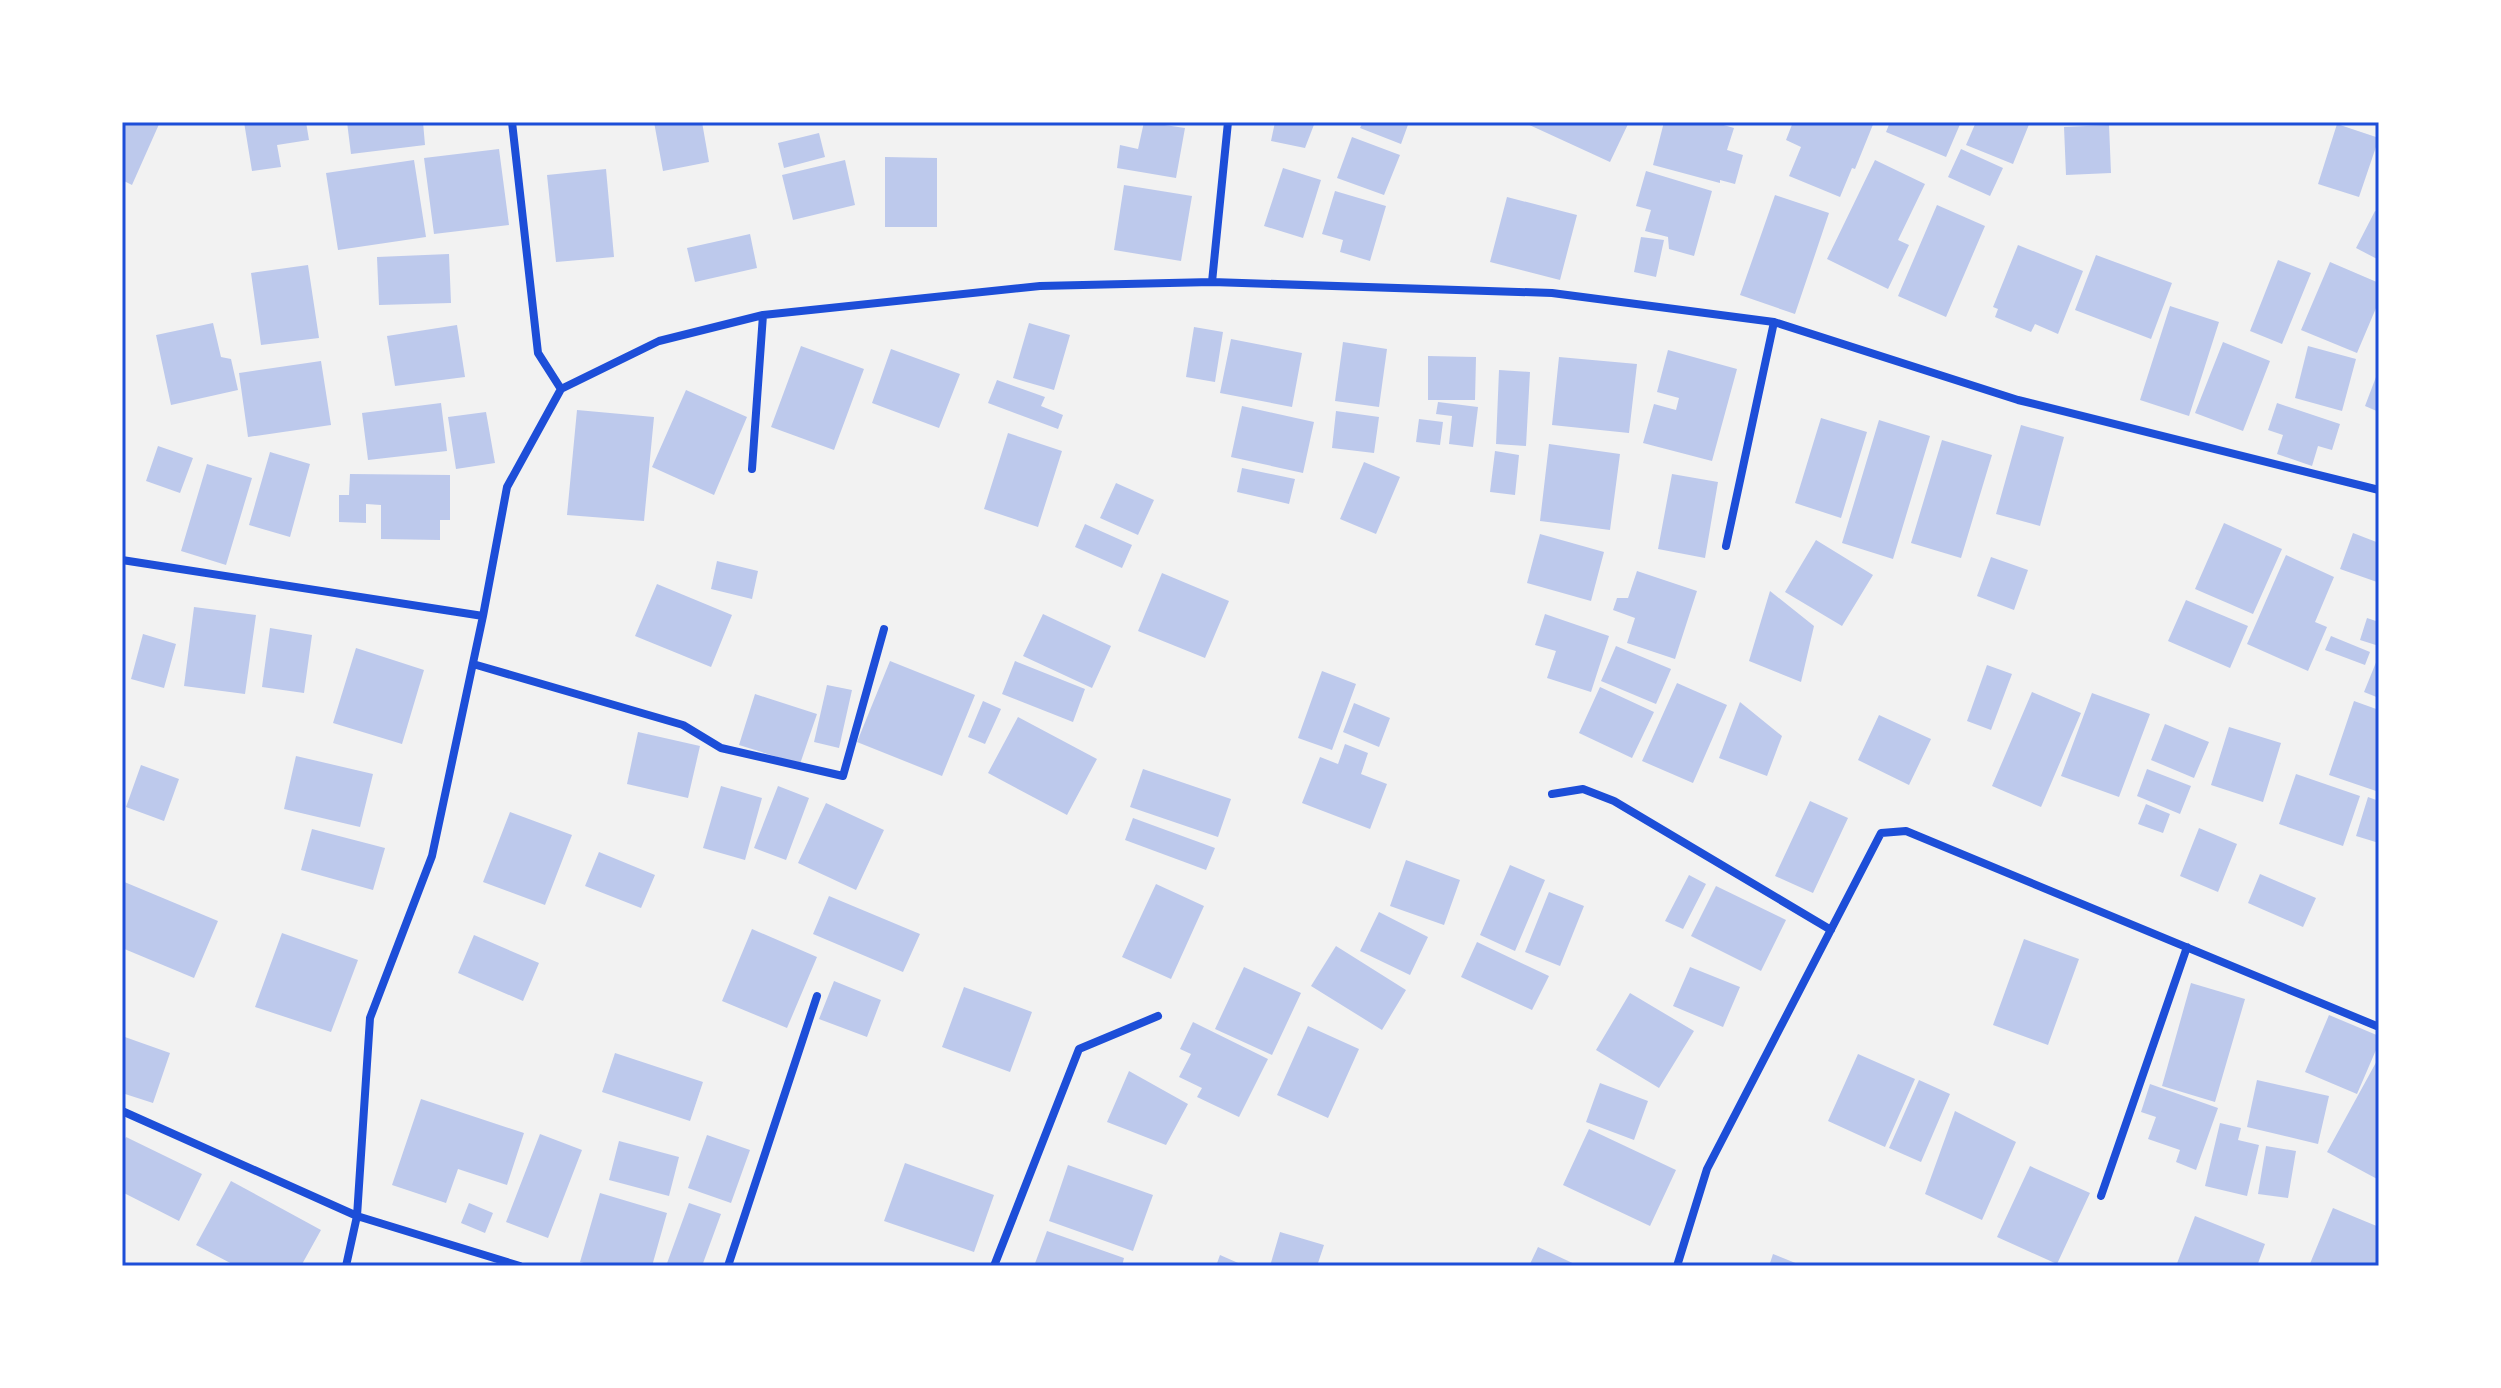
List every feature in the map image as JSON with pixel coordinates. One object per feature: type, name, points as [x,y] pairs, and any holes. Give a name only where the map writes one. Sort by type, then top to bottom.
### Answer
[{"type":"street","points":[[512,122],[538,353],[561,389]]},
{"type":"street","points":[[1212,282],[1228,122]]},
{"type":"street","points":[[346,1266],[357,1216],[370,1018],[432,856],[507,487],[561,389],[659,341],[763,315],[1040,286],[1212,282],[1552,293],[1774,322],[2018,400],[2379,490]]},
{"type":"street","points":[[752,469],[763,315]]},
{"type":"street","points":[[1726,546],[1774,322]]},
{"type":"street","points":[[122,560],[483,616]]},
{"type":"street","points":[[473,664],[683,725],[721,748],[843,776],[884,629]]},
{"type":"street","points":[[1552,794],[1583,789],[1614,801],[1831,930]]},
{"type":"street","points":[[1677,1266],[1707,1169],[1881,833],[1906,831],[2379,1027]]},
{"type":"street","points":[[2101,1196],[2187,947]]},
{"type":"street","points":[[728,1266],[817,996]]},
{"type":"street","points":[[994,1266],[1079,1049],[1158,1016]]},
{"type":"street","points":[[122,1111],[357,1216],[520,1266]]},
{"type":"building","points":[[122,122],[160,122],[132,185],[122,180]]},
{"type":"building","points":[[244,122],[306,122],[309,140],[277,145],[281,167],[252,171]]},
{"type":"building","points":[[347,122],[423,122],[425,145],[351,154]]},
{"type":"building","points":[[654,122],[702,122],[709,162],[663,171]]},
{"type":"building","points":[[1144,122],[1185,128],[1176,178],[1117,168],[1120,145],[1138,149]]},
{"type":"building","points":[[1275,122],[1315,122],[1305,148],[1271,141]]},
{"type":"building","points":[[1363,122],[1409,122],[1401,144],[1360,128]]},
{"type":"building","points":[[1523,122],[1629,122],[1610,162]]},
{"type":"building","points":[[1664,122],[1713,122],[1734,128],[1727,150],[1743,155],[1735,184],[1720,180],[1720,183],[1653,165]]},
{"type":"building","points":[[1793,122],[1874,122],[1840,197],[1789,176],[1801,147],[1786,140]]},
{"type":"building","points":[[1890,122],[1961,122],[1946,157],[1886,132]]},
{"type":"building","points":[[1976,122],[2030,122],[2013,164],[1966,145]]},
{"type":"building","points":[[2337,124],[2379,138],[2359,197],[2318,184]]},
{"type":"building","points":[[2109,125],[2111,173],[2066,175],[2064,127]]},
{"type":"building","points":[[819,133],[825,157],[784,168],[778,143]]},
{"type":"building","points":[[1352,137],[1400,155],[1384,195],[1337,178]]},
{"type":"building","points":[[499,149],[509,225],[434,234],[424,158]]},
{"type":"building","points":[[1961,149],[2003,168],[1990,196],[1948,177]]},
{"type":"building","points":[[885,157],[937,158],[937,227],[885,227]]},
{"type":"building","points":[[414,160],[426,237],[338,250],[326,173]]},
{"type":"building","points":[[845,160],[855,205],[793,220],[782,175]]},
{"type":"building","points":[[1875,160],[1925,184],[1898,240],[1909,245],[1888,289],[1827,259]]},
{"type":"building","points":[[1283,168],[1321,180],[1303,238],[1264,226]]},
{"type":"building","points":[[606,169],[614,257],[556,262],[547,175]]},
{"type":"building","points":[[1646,171],[1712,191],[1694,256],[1669,249],[1668,237],[1645,231],[1651,210],[1636,206]]},
{"type":"building","points":[[1124,185],[1192,196],[1181,261],[1114,250]]},
{"type":"building","points":[[1335,191],[1386,206],[1370,261],[1340,252],[1343,240],[1322,234]]},
{"type":"building","points":[[1775,195],[1829,213],[1795,314],[1740,295]]},
{"type":"building","points":[[1507,197],[1577,215],[1560,280],[1490,262]]},
{"type":"building","points":[[1937,205],[1985,226],[1946,317],[1898,296]]},
{"type":"building","points":[[2375,211],[2379,212],[2379,260],[2356,248]]},
{"type":"building","points":[[750,234],[757,268],[695,282],[687,248]]},
{"type":"building","points":[[1641,237],[1664,240],[1656,277],[1634,272]]},
{"type":"building","points":[[2018,245],[2083,271],[2058,334],[2035,324],[2031,332],[1995,317],[1998,309],[1993,307]]},
{"type":"building","points":[[449,254],[451,303],[379,305],[377,257]]},
{"type":"building","points":[[2096,255],[2172,283],[2151,339],[2075,310]]},
{"type":"building","points":[[2278,260],[2311,273],[2282,344],[2250,331]]},
{"type":"building","points":[[2330,262],[2379,283],[2379,301],[2357,353],[2301,330]]},
{"type":"building","points":[[308,265],[319,338],[261,345],[251,273]]},
{"type":"building","points":[[2170,306],[2219,322],[2189,416],[2140,400]]},
{"type":"building","points":[[213,323],[221,357],[231,359],[238,390],[171,405],[156,335]]},
{"type":"building","points":[[1029,323],[1070,335],[1054,390],[1013,378]]},
{"type":"building","points":[[457,325],[465,377],[395,386],[387,336]]},
{"type":"building","points":[[1194,327],[1223,332],[1215,382],[1186,377]]},
{"type":"building","points":[[1231,339],[1302,353],[1292,407],[1220,393]]},
{"type":"building","points":[[1343,342],[1387,349],[1379,407],[1335,401]]},
{"type":"building","points":[[2223,342],[2270,361],[2243,431],[2195,413]]},
{"type":"building","points":[[801,346],[864,369],[834,450],[771,427]]},
{"type":"building","points":[[2308,346],[2356,359],[2342,411],[2295,398]]},
{"type":"building","points":[[891,349],[960,374],[939,428],[872,403]]},
{"type":"building","points":[[1668,350],[1737,369],[1712,461],[1643,443],[1654,404],[1676,410],[1679,398],[1657,392]]},
{"type":"building","points":[[1428,356],[1476,357],[1475,400],[1428,400]]},
{"type":"building","points":[[1559,357],[1637,364],[1629,433],[1552,425]]},
{"type":"building","points":[[321,361],[331,425],[248,437],[239,373]]},
{"type":"building","points":[[2379,369],[2379,412],[2365,406]]},
{"type":"building","points":[[1499,370],[1530,372],[1526,446],[1496,444]]},
{"type":"building","points":[[997,380],[1045,397],[1041,406],[1063,415],[1058,429],[988,403]]},
{"type":"building","points":[[686,390],[747,417],[714,495],[652,467]]},
{"type":"building","points":[[1438,402],[1478,407],[1473,447],[1449,444],[1452,416],[1436,414]]},
{"type":"building","points":[[441,403],[447,451],[368,460],[362,413]]},
{"type":"building","points":[[2277,403],[2340,424],[2332,450],[2318,446],[2312,466],[2277,454],[2283,435],[2268,430]]},
{"type":"building","points":[[1242,406],[1314,422],[1303,473],[1231,457]]},
{"type":"building","points":[[577,410],[654,417],[644,521],[567,515]]},
{"type":"building","points":[[1336,411],[1379,417],[1374,453],[1332,448]]},
{"type":"building","points":[[486,412],[495,463],[456,469],[448,417]]},
{"type":"building","points":[[1821,418],[1867,432],[1841,518],[1795,503]]},
{"type":"building","points":[[1419,419],[1443,422],[1440,445],[1416,442]]},
{"type":"building","points":[[1879,420],[1930,436],[1893,559],[1842,543]]},
{"type":"building","points":[[2021,425],[2064,437],[2040,526],[1996,514]]},
{"type":"building","points":[[1008,433],[1062,451],[1038,527],[984,509]]},
{"type":"building","points":[[1942,440],[1992,455],[1961,558],[1911,543]]},
{"type":"building","points":[[1549,444],[1620,454],[1610,530],[1540,521]]},
{"type":"building","points":[[158,446],[193,458],[180,493],[146,481]]},
{"type":"building","points":[[1495,451],[1519,455],[1515,495],[1490,492]]},
{"type":"building","points":[[270,452],[310,464],[290,537],[249,525]]},
{"type":"building","points":[[1364,462],[1400,477],[1376,534],[1340,519]]},
{"type":"building","points":[[207,464],[252,478],[226,565],[181,551]]},
{"type":"building","points":[[1242,468],[1295,479],[1289,504],[1237,492]]},
{"type":"building","points":[[350,474],[450,475],[450,520],[440,520],[440,540],[381,539],[381,505],[366,504],[366,523],[339,522],[339,495],[349,495]]},
{"type":"building","points":[[1672,474],[1718,482],[1705,558],[1658,549]]},
{"type":"building","points":[[1116,483],[1154,500],[1138,535],[1100,518]]},
{"type":"building","points":[[2224,523],[2282,549],[2253,614],[2195,589]]},
{"type":"building","points":[[1085,524],[1132,545],[1122,568],[1075,547]]},
{"type":"building","points":[[2353,533],[2379,543],[2377,582],[2340,569]]},
{"type":"building","points":[[1540,534],[1604,552],[1591,601],[1527,583]]},
{"type":"building","points":[[1816,540],[1873,575],[1842,626],[1785,592]]},
{"type":"building","points":[[2286,555],[2334,577],[2315,622],[2327,627],[2308,671],[2247,644]]},
{"type":"building","points":[[1991,557],[2028,570],[2014,610],[1977,596]]},
{"type":"building","points":[[717,561],[758,571],[752,599],[711,589]]},
{"type":"building","points":[[1637,571],[1697,591],[1675,659],[1627,643],[1635,618],[1613,610],[1617,598],[1628,598]]},
{"type":"building","points":[[1162,573],[1229,601],[1205,658],[1138,631]]},
{"type":"building","points":[[657,584],[732,615],[711,667],[635,636]]},
{"type":"building","points":[[1770,591],[1814,626],[1801,682],[1749,661]]},
{"type":"building","points":[[2186,600],[2248,626],[2230,668],[2168,641]]},
{"type":"building","points":[[194,607],[256,615],[245,694],[184,686]]},
{"type":"building","points":[[1043,614],[1111,646],[1092,688],[1023,656]]},
{"type":"building","points":[[1545,614],[1609,636],[1591,692],[1547,678],[1556,651],[1535,645]]},
{"type":"building","points":[[2367,618],[2379,622],[2379,646],[2360,640]]},
{"type":"building","points":[[270,628],[312,635],[304,693],[262,687]]},
{"type":"building","points":[[143,634],[176,644],[164,688],[131,679]]},
{"type":"building","points":[[2331,636],[2370,652],[2365,665],[2325,650]]},
{"type":"building","points":[[1616,646],[1671,669],[1656,704],[1601,681]]},
{"type":"building","points":[[356,648],[424,670],[402,744],[333,723]]},
{"type":"building","points":[[2379,655],[2379,698],[2364,692]]},
{"type":"building","points":[[890,661],[975,695],[942,776],[857,742]]},
{"type":"building","points":[[1015,661],[1085,689],[1073,722],[1002,694]]},
{"type":"building","points":[[1987,665],[2012,674],[1991,730],[1967,721]]},
{"type":"building","points":[[1322,671],[1356,684],[1332,750],[1298,738]]},
{"type":"building","points":[[1677,683],[1727,705],[1693,783],[1642,761]]},
{"type":"building","points":[[827,685],[852,690],[839,748],[814,742]]},
{"type":"building","points":[[1600,687],[1654,712],[1632,758],[1579,733]]},
{"type":"building","points":[[2032,692],[2081,713],[2041,807],[1992,786]]},
{"type":"building","points":[[2092,693],[2150,714],[2119,797],[2061,776]]},
{"type":"building","points":[[755,694],[817,714],[800,764],[739,745]]},
{"type":"building","points":[[983,701],[1001,709],[985,744],[968,737]]},
{"type":"building","points":[[2354,701],[2379,710],[2379,792],[2329,775]]},
{"type":"building","points":[[1740,702],[1782,736],[1767,776],[1719,758]]},
{"type":"building","points":[[1354,703],[1390,718],[1379,747],[1343,732]]},
{"type":"building","points":[[1879,715],[1931,739],[1909,785],[1858,760]]},
{"type":"building","points":[[1018,717],[1097,759],[1067,815],[988,773]]},
{"type":"building","points":[[2165,724],[2209,742],[2194,778],[2151,760]]},
{"type":"building","points":[[2229,727],[2281,743],[2263,802],[2211,785]]},
{"type":"building","points":[[638,732],[700,746],[688,798],[627,784]]},
{"type":"building","points":[[1345,744],[1368,753],[1361,774],[1387,784],[1370,829],[1302,803],[1320,757],[1338,764]]},
{"type":"building","points":[[296,756],[373,774],[360,827],[284,809]]},
{"type":"building","points":[[141,765],[179,779],[164,821],[126,807]]},
{"type":"building","points":[[1143,769],[1231,799],[1218,837],[1130,807]]},
{"type":"building","points":[[2147,769],[2191,786],[2180,814],[2137,796]]},
{"type":"building","points":[[2296,774],[2360,796],[2343,846],[2279,824]]},
{"type":"building","points":[[721,786],[762,798],[745,860],[703,848]]},
{"type":"building","points":[[778,786],[809,798],[786,860],[754,848]]},
{"type":"building","points":[[2368,797],[2379,801],[2379,843],[2356,836]]},
{"type":"building","points":[[1810,801],[1848,818],[1813,893],[1775,876]]},
{"type":"building","points":[[826,803],[884,830],[856,890],[798,863]]},
{"type":"building","points":[[2146,804],[2170,814],[2163,833],[2138,824]]},
{"type":"building","points":[[510,812],[572,835],[545,905],[483,882]]},
{"type":"building","points":[[1133,818],[1215,848],[1206,870],[1125,840]]},
{"type":"building","points":[[2199,828],[2237,844],[2218,892],[2180,876]]},
{"type":"building","points":[[312,829],[385,848],[373,890],[301,870]]},
{"type":"building","points":[[599,852],[655,875],[641,908],[585,886]]},
{"type":"building","points":[[1406,860],[1460,880],[1444,925],[1390,906]]},
{"type":"building","points":[[1510,865],[1545,880],[1515,951],[1480,935]]},
{"type":"building","points":[[2260,874],[2316,898],[2303,927],[2248,903]]},
{"type":"building","points":[[1689,875],[1706,884],[1683,929],[1665,921]]},
{"type":"building","points":[[122,881],[218,921],[194,978],[122,948]]},
{"type":"building","points":[[1156,884],[1204,906],[1171,979],[1122,957]]},
{"type":"building","points":[[1716,886],[1786,920],[1761,971],[1691,936]]},
{"type":"building","points":[[1549,892],[1584,906],[1560,966],[1525,952]]},
{"type":"building","points":[[829,896],[920,934],[903,972],[813,934]]},
{"type":"building","points":[[1379,912],[1428,937],[1410,975],[1360,951]]},
{"type":"building","points":[[752,929],[817,957],[787,1028],[722,1001]]},
{"type":"building","points":[[282,933],[358,960],[331,1032],[255,1007]]},
{"type":"building","points":[[474,935],[539,963],[523,1001],[458,973]]},
{"type":"building","points":[[2024,939],[2079,959],[2048,1045],[1993,1025]]},
{"type":"building","points":[[1477,942],[1549,976],[1532,1010],[1461,977]]},
{"type":"building","points":[[1336,946],[1406,990],[1382,1030],[1311,986]]},
{"type":"building","points":[[1244,967],[1301,993],[1272,1055],[1215,1029]]},
{"type":"building","points":[[1690,967],[1740,987],[1723,1027],[1673,1006]]},
{"type":"building","points":[[834,981],[881,1000],[867,1037],[819,1019]]},
{"type":"building","points":[[2191,983],[2245,999],[2215,1102],[2162,1086]]},
{"type":"building","points":[[964,987],[1032,1012],[1010,1072],[942,1047]]},
{"type":"building","points":[[1630,993],[1694,1031],[1659,1088],[1596,1050]]},
{"type":"building","points":[[2329,1015],[2379,1036],[2379,1043],[2357,1094],[2305,1072]]},
{"type":"building","points":[[1193,1022],[1268,1059],[1239,1117],[1197,1097],[1202,1088],[1179,1077],[1191,1054],[1180,1049]]},
{"type":"building","points":[[1308,1026],[1359,1049],[1328,1118],[1277,1095]]},
{"type":"building","points":[[122,1036],[170,1053],[153,1103],[122,1093]]},
{"type":"building","points":[[615,1053],[703,1082],[690,1121],[602,1092]]},
{"type":"building","points":[[1858,1054],[1915,1079],[1885,1147],[1828,1121]]},
{"type":"building","points":[[2379,1057],[2379,1180],[2327,1152]]},
{"type":"building","points":[[1129,1071],[1188,1104],[1166,1145],[1107,1122]]},
{"type":"building","points":[[1919,1080],[1950,1094],[1921,1162],[1889,1148]]},
{"type":"building","points":[[2257,1080],[2329,1096],[2318,1144],[2247,1127]]},
{"type":"building","points":[[1600,1083],[1648,1101],[1634,1140],[1586,1122]]},
{"type":"building","points":[[2150,1084],[2218,1108],[2196,1170],[2176,1162],[2180,1150],[2148,1139],[2156,1117],[2141,1112]]},
{"type":"building","points":[[421,1099],[524,1133],[507,1185],[458,1169],[446,1203],[392,1185]]},
{"type":"building","points":[[1955,1111],[2016,1142],[1982,1220],[1925,1194]]},
{"type":"building","points":[[2220,1123],[2241,1128],[2238,1140],[2259,1145],[2247,1196],[2205,1186]]},
{"type":"building","points":[[1589,1129],[1676,1170],[1650,1226],[1563,1185]]},
{"type":"building","points":[[540,1134],[582,1150],[548,1238],[506,1222]]},
{"type":"building","points":[[707,1135],[750,1150],[731,1203],[688,1188]]},
{"type":"building","points":[[126,1137],[202,1174],[179,1221],[122,1192],[122,1145]]},
{"type":"building","points":[[619,1141],[679,1157],[669,1196],[609,1180]]},
{"type":"building","points":[[2266,1146],[2296,1151],[2288,1198],[2258,1194]]},
{"type":"building","points":[[905,1163],[994,1195],[974,1252],[884,1221]]},
{"type":"building","points":[[1068,1165],[1153,1195],[1133,1251],[1049,1221]]},
{"type":"building","points":[[2030,1166],[2090,1193],[2057,1264],[1997,1237]]},
{"type":"building","points":[[231,1181],[321,1230],[301,1266],[236,1266],[196,1245]]},
{"type":"building","points":[[600,1193],[667,1213],[652,1266],[595,1266],[580,1262]]},
{"type":"building","points":[[469,1203],[493,1213],[485,1233],[461,1223]]},
{"type":"building","points":[[689,1203],[721,1214],[702,1266],[666,1266]]},
{"type":"building","points":[[2333,1208],[2379,1227],[2379,1266],[2309,1266]]},
{"type":"building","points":[[2195,1216],[2265,1244],[2257,1266],[2176,1266]]},
{"type":"building","points":[[1047,1231],[1124,1258],[1122,1266],[1034,1266]]},
{"type":"building","points":[[1280,1232],[1324,1245],[1317,1266],[1270,1266]]},
{"type":"building","points":[[1538,1247],[1579,1266],[1529,1266]]},
{"type":"building","points":[[1773,1254],[1803,1266],[1769,1266]]},
{"type":"building","points":[[1220,1255],[1245,1266],[1216,1266]]}]
